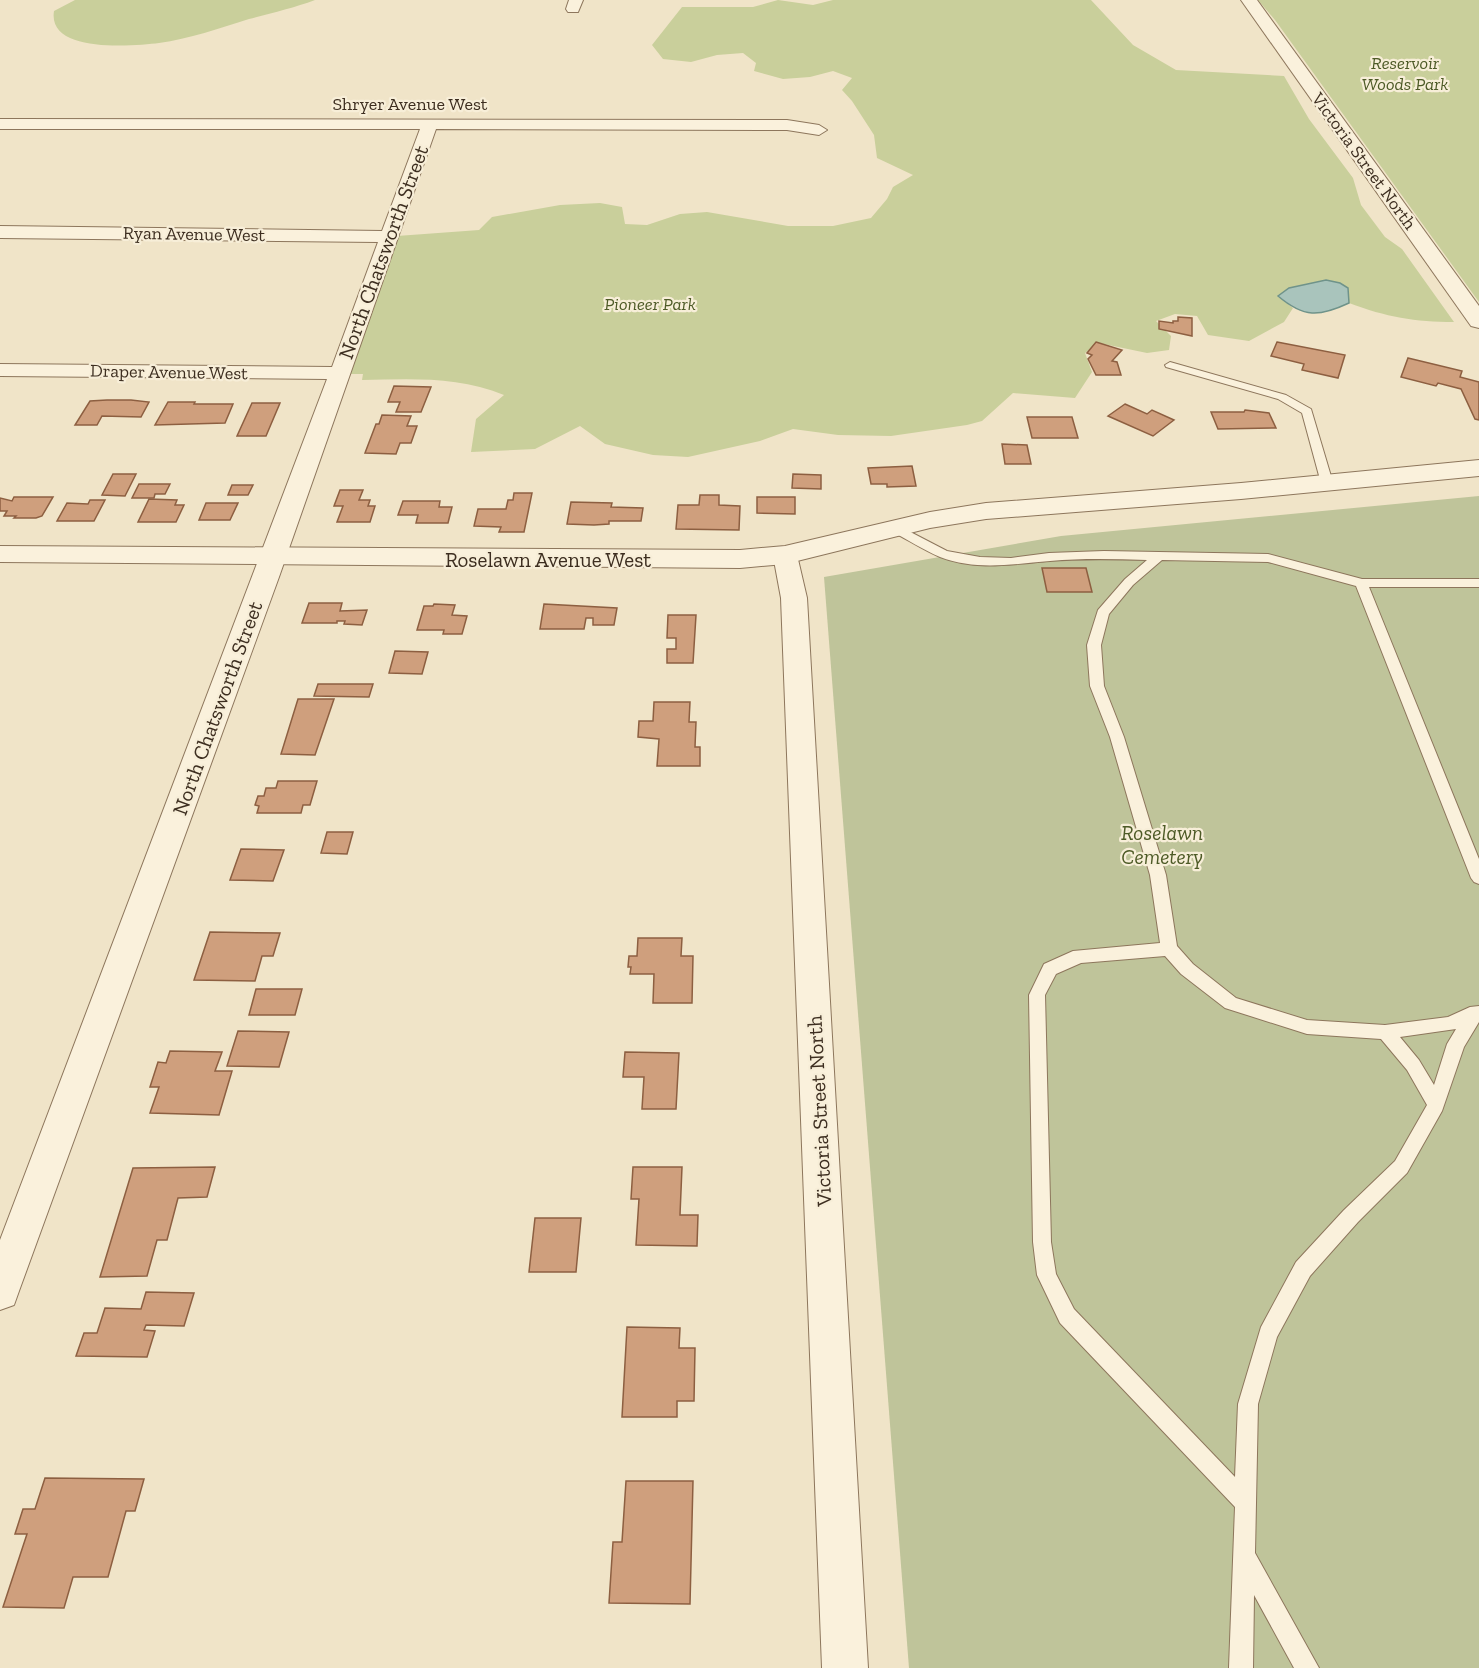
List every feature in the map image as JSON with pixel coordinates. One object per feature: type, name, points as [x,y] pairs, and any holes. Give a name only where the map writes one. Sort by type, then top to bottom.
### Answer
[{"type":"street","name":"Victoria Street North","points":[[1249,0],[1479,321]]},
{"type":"street","name":"Shryer Avenue West","points":[[0,124],[787,125],[819,130]]},
{"type":"street","name":"North Chatsworth Street","points":[[0,1291],[262,588],[271,557],[430,124]]},
{"type":"street","name":"Ryan Avenue West","points":[[0,232],[389,237]]},
{"type":"street","name":"Draper Avenue West","points":[[0,370],[338,373]]},
{"type":"street","points":[[1327,483],[1479,468]]},
{"type":"street","name":"Roselawn Avenue West","points":[[0,554],[740,559],[785,555],[895,528],[986,511],[1327,483]]},
{"type":"street","name":"Victoria Street North","points":[[785,555],[794,598],[845,1668]]},
{"type":"lane","points":[[1170,364],[1282,397],[1307,411],[1327,483]]},
{"type":"lane","points":[[895,528],[945,554],[980,561],[1011,562],[1049,557],[1104,555],[1268,558],[1361,583],[1479,583]]},
{"type":"lane","points":[[1158,557],[1129,582],[1103,613],[1094,645],[1097,686],[1117,737],[1158,875],[1169,949],[1187,969],[1231,1003],[1307,1027],[1385,1032],[1450,1024],[1478,1010]]},
{"type":"lane","points":[[1361,583],[1479,878]]},
{"type":"lane","points":[[1169,949],[1079,956],[1050,969],[1037,996],[1042,1242],[1047,1275],[1067,1316],[1245,1502]]},
{"type":"lane","points":[[1241,1668],[1248,1404],[1268,1334],[1303,1269],[1351,1216],[1401,1167],[1436,1105],[1456,1044],[1478,1010]]},
{"type":"lane","points":[[1385,1032],[1413,1065],[1436,1105]]},
{"type":"lane","points":[[1243,1553],[1307,1668]]},
{"type":"green space","points":[[75,0],[315,0],[182,39],[113,46],[78,41],[64,35],[55,25],[54,11]]},
{"type":"green space","name":"Pioneer Park","points":[[778,0],[813,5],[833,0],[1091,0],[1133,45],[1176,70],[1284,76],[1309,119],[1353,178],[1361,205],[1385,237],[1402,249],[1454,322],[1401,318],[1363,308],[1349,303],[1348,288],[1326,280],[1278,296],[1293,308],[1284,322],[1249,341],[1208,335],[1197,316],[1175,314],[1156,321],[1171,336],[1169,350],[1147,353],[1099,343],[1085,353],[1092,372],[1075,398],[1013,393],[982,421],[967,425],[891,436],[838,435],[793,429],[760,441],[688,457],[653,455],[605,444],[580,426],[535,449],[471,452],[476,419],[504,395],[469,384],[416,379],[362,380],[363,374],[349,374],[397,236],[479,230],[492,217],[560,205],[600,203],[622,207],[625,224],[647,225],[680,214],[707,212],[788,226],[833,226],[871,218],[887,199],[893,187],[913,175],[877,158],[874,135],[842,90],[852,78],[833,71],[810,77],[783,79],[754,71],[756,63],[743,53],[717,55],[691,62],[663,59],[652,45],[682,7],[753,7]]},
{"type":"green space","name":"Reservoir Woods Park","points":[[1258,0],[1479,0],[1479,302],[1275,20]]},
{"type":"green space","name":"Roselawn Cemetery","points":[[1479,496],[1479,1668],[909,1668],[824,577],[1061,536]]},
{"type":"water","points":[[1326,280],[1340,283],[1348,288],[1349,303],[1329,311],[1312,313],[1296,308],[1278,296],[1289,288]]},
{"type":"building","points":[[1178,317],[1192,318],[1192,336],[1159,329],[1159,321],[1173,323],[1173,321],[1178,321]]},
{"type":"building","points":[[1096,342],[1122,350],[1112,361],[1117,362],[1121,375],[1096,375],[1088,359],[1092,355],[1087,353]]},
{"type":"building","points":[[1277,342],[1345,355],[1338,378],[1302,370],[1304,364],[1271,356]]},
{"type":"building","points":[[1408,358],[1462,371],[1460,377],[1479,382],[1479,420],[1475,419],[1461,389],[1438,383],[1436,386],[1401,377]]},
{"type":"building","points":[[394,386],[431,387],[421,412],[396,412],[400,402],[388,402]]},
{"type":"building","points":[[90,401],[149,402],[141,417],[102,416],[97,425],[75,425]]},
{"type":"building","points":[[168,402],[233,404],[225,423],[155,425]]},
{"type":"building","points":[[252,403],[280,403],[266,436],[237,436]]},
{"type":"building","points":[[1125,404],[1147,414],[1152,410],[1174,420],[1153,436],[1108,416]]},
{"type":"building","points":[[1245,410],[1269,413],[1276,428],[1218,429],[1211,412],[1244,412]]},
{"type":"building","points":[[382,415],[411,416],[407,426],[417,426],[411,443],[400,443],[396,454],[365,453],[376,424],[379,424]]},
{"type":"building","points":[[1027,417],[1072,417],[1078,438],[1032,438]]},
{"type":"building","points":[[1002,444],[1027,445],[1031,464],[1005,464]]},
{"type":"building","points":[[912,466],[916,486],[887,487],[887,484],[871,484],[868,468]]},
{"type":"building","points":[[113,474],[136,474],[125,496],[102,495]]},
{"type":"building","points":[[793,474],[821,475],[821,489],[792,488]]},
{"type":"building","points":[[139,484],[170,484],[165,494],[155,494],[154,498],[132,498]]},
{"type":"building","points":[[232,485],[253,485],[248,495],[228,495]]},
{"type":"building","points":[[340,490],[363,490],[359,500],[370,500],[368,506],[375,506],[370,522],[337,522],[343,506],[334,506]]},
{"type":"building","points":[[514,493],[532,493],[524,532],[499,532],[501,527],[474,526],[478,509],[506,509],[508,500],[513,500]]},
{"type":"building","points":[[700,495],[719,495],[719,505],[740,506],[739,530],[676,529],[678,505],[699,505]]},
{"type":"building","points":[[14,497],[53,497],[42,516],[14,518],[16,516],[4,516],[7,511],[0,511],[0,498],[12,501]]},
{"type":"building","points":[[757,497],[795,497],[795,514],[757,513]]},
{"type":"building","points":[[149,499],[177,500],[175,505],[184,505],[176,522],[138,522]]},
{"type":"building","points":[[90,500],[105,500],[94,521],[57,521],[67,503],[88,504]]},
{"type":"building","points":[[403,501],[440,501],[439,507],[452,507],[448,523],[416,523],[418,515],[398,515]]},
{"type":"building","points":[[571,502],[612,503],[611,507],[643,508],[641,521],[609,521],[609,524],[594,525],[567,524]]},
{"type":"building","points":[[206,503],[238,503],[230,520],[199,520]]},
{"type":"building","points":[[1042,568],[1086,568],[1092,592],[1047,592]]},
{"type":"building","points":[[309,603],[342,603],[340,611],[367,610],[362,625],[344,624],[345,621],[302,623]]},
{"type":"building","points":[[544,604],[617,608],[614,625],[593,625],[593,618],[586,618],[584,629],[540,629]]},
{"type":"building","points":[[455,605],[452,615],[467,616],[462,634],[443,634],[444,630],[417,630],[424,606]]},
{"type":"building","points":[[668,615],[696,615],[693,663],[667,663],[667,649],[676,649],[676,638],[667,638]]},
{"type":"building","points":[[395,651],[428,652],[422,674],[389,673]]},
{"type":"building","points":[[318,684],[373,684],[369,697],[314,696]]},
{"type":"building","points":[[298,699],[334,699],[315,755],[281,754]]},
{"type":"building","points":[[654,702],[690,702],[689,722],[696,722],[695,747],[700,747],[700,766],[657,766],[659,739],[638,737],[639,721],[653,721]]},
{"type":"building","points":[[278,781],[317,781],[310,805],[303,805],[301,813],[257,813],[259,806],[255,805],[258,796],[264,796],[266,788],[276,788]]},
{"type":"building","points":[[327,832],[353,832],[347,854],[321,853]]},
{"type":"building","points":[[241,849],[284,850],[273,881],[230,880]]},
{"type":"building","points":[[210,932],[280,933],[273,956],[262,956],[255,981],[194,980]]},
{"type":"building","points":[[638,938],[682,938],[681,956],[693,956],[692,1003],[653,1003],[654,974],[630,974],[631,967],[628,967],[629,956],[637,956]]},
{"type":"building","points":[[256,989],[302,989],[295,1015],[249,1015]]},
{"type":"building","points":[[238,1031],[289,1032],[279,1067],[227,1066]]},
{"type":"building","points":[[170,1051],[222,1052],[215,1071],[232,1071],[219,1115],[150,1113],[159,1087],[150,1087],[158,1062],[166,1063]]},
{"type":"building","points":[[625,1052],[679,1053],[676,1109],[642,1109],[644,1077],[623,1077]]},
{"type":"building","points":[[215,1167],[207,1197],[178,1198],[167,1240],[157,1240],[147,1276],[100,1277],[133,1168]]},
{"type":"building","points":[[633,1167],[682,1167],[680,1215],[698,1215],[697,1246],[636,1245],[639,1199],[631,1199]]},
{"type":"building","points":[[535,1218],[581,1218],[576,1272],[529,1272]]},
{"type":"building","points":[[146,1292],[194,1293],[184,1326],[146,1325],[144,1330],[155,1331],[147,1357],[76,1356],[84,1333],[97,1333],[105,1308],[141,1309]]},
{"type":"building","points":[[627,1327],[680,1328],[679,1348],[695,1348],[694,1401],[677,1401],[677,1417],[622,1417]]},
{"type":"building","points":[[45,1478],[144,1479],[135,1511],[126,1511],[108,1577],[73,1577],[64,1608],[3,1607],[27,1534],[15,1534],[23,1509],[35,1509]]},
{"type":"building","points":[[626,1481],[693,1481],[690,1604],[609,1603],[613,1542],[622,1542]]}]
